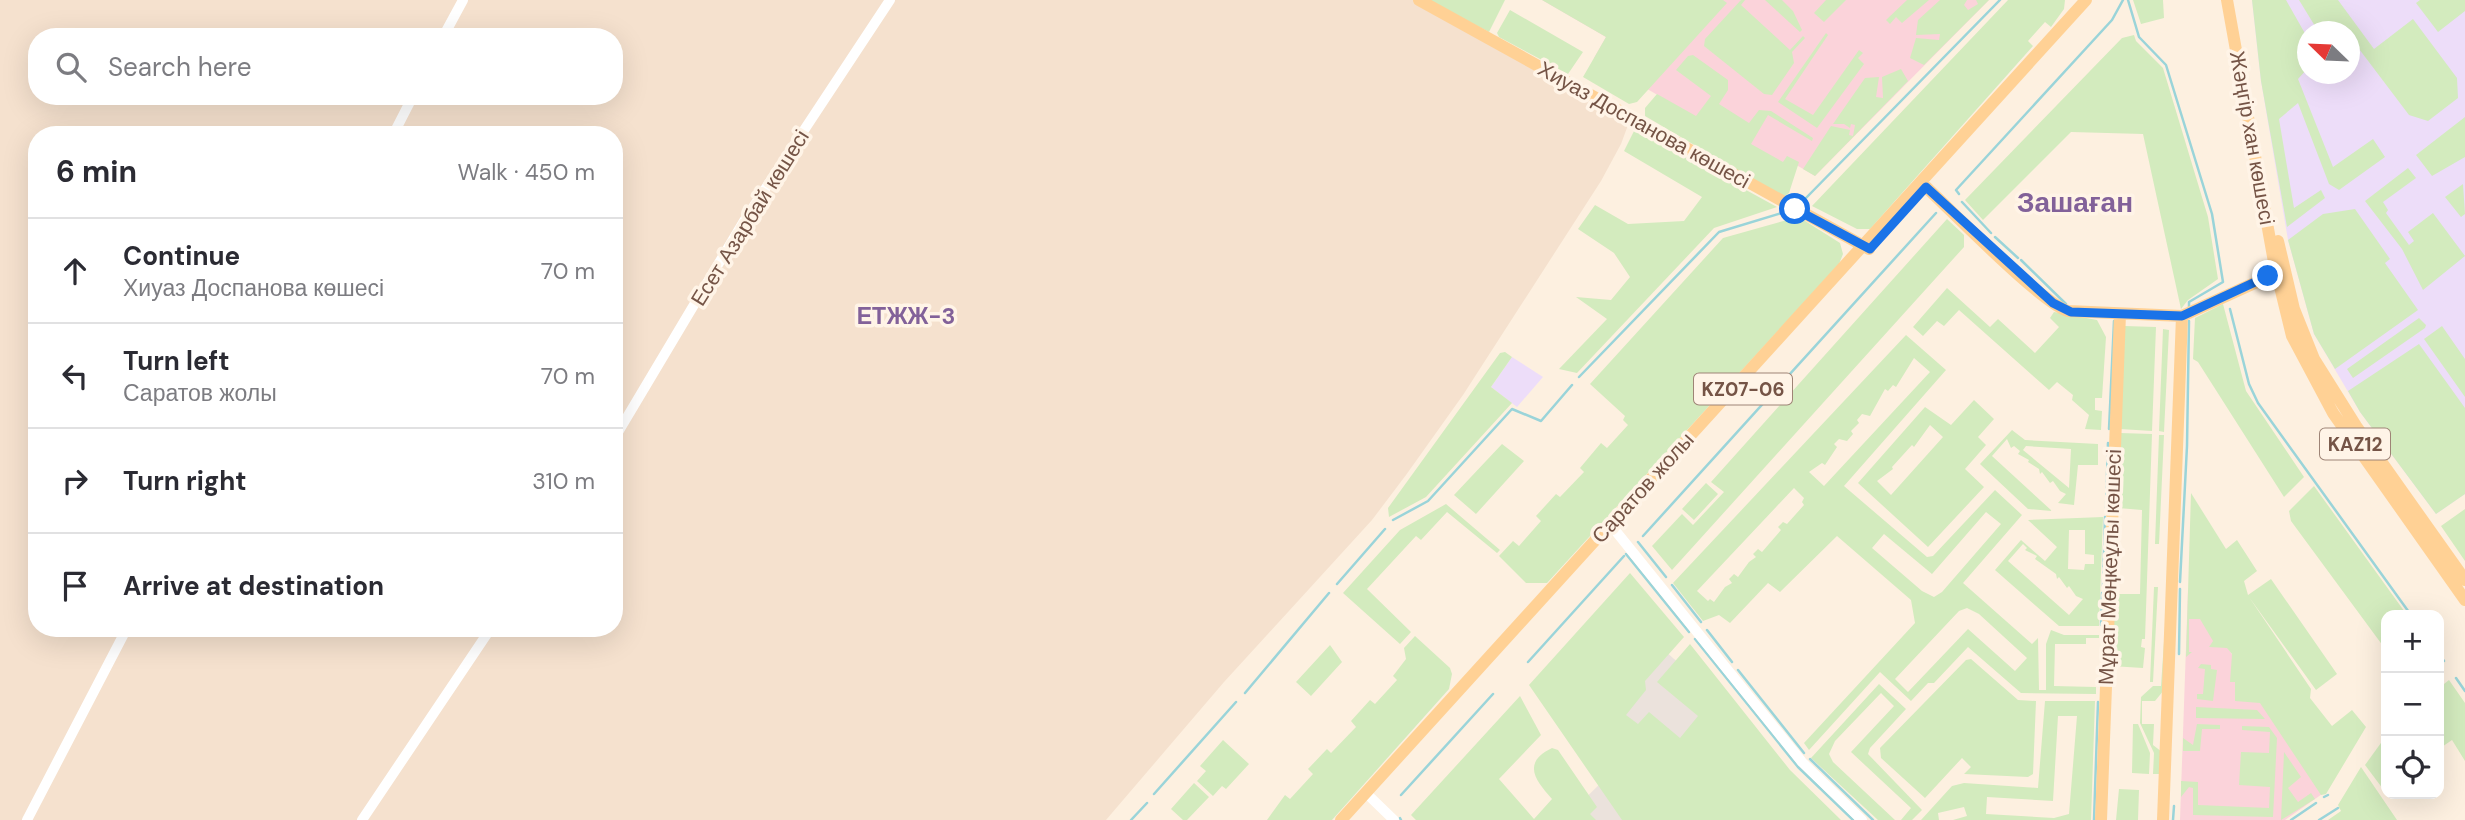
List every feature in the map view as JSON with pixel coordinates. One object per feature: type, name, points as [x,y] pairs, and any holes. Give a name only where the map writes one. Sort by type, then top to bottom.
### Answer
[{"type":"main road","name":"Хиуаз Доспанова көшесі","points":[[1419,0],[1866,248]]},
{"type":"main road","name":"Саратов жолы","points":[[1341,820],[1369,795],[1866,248],[2086,0]]},
{"type":"main road","name":"Саратов жолы","points":[[1866,248],[1926,187],[2096,0]]},
{"type":"main road","name":"Жәңгір хан көшесі","points":[[2227,0],[2281,271],[2303,336],[2314,359],[2356,426],[2465,580]]},
{"type":"main road","name":"Жәңгір хан көшесі","points":[[2234,0],[2292,336],[2333,413],[2465,600]]},
{"type":"main road","points":[[1926,187],[2058,307],[2071,312],[2182,316],[2281,271]]},
{"type":"main road","name":"Мұрат Мөңкеұлы көшесі","points":[[2101,820],[2120,314]]},
{"type":"main road","points":[[2164,820],[2182,316]]},
{"type":"main road","name":"Саратов жолы","points":[[1352,820],[1369,795]]},
{"type":"street","points":[[448,28],[463,0]]},
{"type":"street","name":"Есет Азарбай көшесі","points":[[623,424],[744,221],[890,0]]},
{"type":"street","points":[[397,126],[408,105]]},
{"type":"street","points":[[1613,526],[1802,762],[1862,820]]},
{"type":"street","points":[[27,820],[122,637]]},
{"type":"street","points":[[362,820],[485,637]]},
{"type":"street","points":[[1369,795],[1394,820]]},
{"type":"shaded area","points":[[0,0],[1419,0],[1631,117],[1621,144],[1601,181],[1463,395],[1406,475],[1372,520],[1224,682],[1106,820],[0,820]]},
{"type":"shaded area","points":[[1542,0],[1989,0],[1815,176],[1788,160],[1783,168],[1594,58],[1606,37]]},
{"type":"shaded area","points":[[2252,0],[2465,0],[2465,494],[2436,514],[2360,412],[2314,334],[2288,240],[2261,81]]},
{"type":"shaded area","points":[[1512,357],[1543,377],[1517,407],[1491,387]]},
{"type":"shaded area","points":[[2188,589],[2325,792],[2285,820],[2180,820]]},
{"type":"shaded area","points":[[1657,644],[1723,702],[1664,772],[1598,712]]},
{"type":"shaded area","points":[[1603,781],[1636,820],[1563,820]]},
{"type":"green space","points":[[1428,0],[1505,0],[1489,32]]},
{"type":"green space","points":[[1542,0],[1723,0],[1727,3],[1637,102],[1629,104],[1583,77],[1606,37]]},
{"type":"green space","points":[[1741,0],[1745,0],[1741,5],[1790,50],[1803,36],[1805,38],[1792,52],[1794,63],[1772,95],[1764,94],[1704,46],[1705,39]]},
{"type":"green space","points":[[1765,0],[1782,0],[1793,11],[1802,30],[1800,32]]},
{"type":"green space","points":[[1826,0],[1846,0],[1824,22],[1814,13]]},
{"type":"green space","points":[[1907,0],[1929,0],[1902,23],[1896,17],[1890,24],[1886,20]]},
{"type":"green space","points":[[1940,0],[1967,0],[1964,5],[1968,10],[1978,4],[1976,0],[1989,0],[1924,65],[1910,58],[1916,38],[1939,40],[1940,34],[1916,35],[1918,20]]},
{"type":"green space","points":[[2008,0],[2065,0],[2064,9],[2051,27],[2045,22],[2028,41],[2033,46],[1870,229],[1857,229],[1812,206]]},
{"type":"green space","points":[[2133,0],[2163,0],[2164,18],[2141,24]]},
{"type":"green space","points":[[2252,0],[2286,0],[2298,21],[2297,84],[2300,84],[2333,167],[2373,139],[2385,157],[2339,190],[2329,184],[2298,103],[2279,119],[2294,208],[2321,190],[2325,198],[2287,227],[2261,81]]},
{"type":"green space","points":[[2299,0],[2338,0],[2353,21],[2312,21]]},
{"type":"green space","points":[[2420,0],[2465,0],[2465,11],[2438,32],[2416,3]]},
{"type":"green space","points":[[1510,10],[1583,52],[1568,74],[1499,37],[1497,33]]},
{"type":"green space","points":[[2413,19],[2457,78],[2458,98],[2428,121],[2409,115],[2360,50],[2360,30],[2374,49]]},
{"type":"green space","points":[[1826,33],[1828,35],[1785,99],[1813,115],[1859,50],[1863,53],[1858,58],[1864,64],[1817,128],[1778,102]]},
{"type":"green space","points":[[2134,35],[2136,41],[2163,68],[2208,217],[2218,279],[2188,300],[2181,309],[2143,134],[2071,132],[1983,220],[1965,200],[2122,38]]},
{"type":"green space","points":[[1693,55],[1728,80],[1728,90],[1719,104],[1749,123],[1759,110],[1771,111],[1813,138],[1812,141],[1768,115],[1751,144],[1783,162],[1787,156],[1799,162],[1789,193],[1785,196],[1645,116],[1645,108],[1657,94],[1696,116],[1711,96],[1676,70],[1688,56]]},
{"type":"green space","points":[[1901,69],[1908,81],[1815,176],[1803,169],[1831,126],[1850,130],[1849,135],[1853,136],[1855,125],[1851,124],[1850,128],[1844,124],[1833,124],[1865,78],[1879,77],[1876,97],[1883,98],[1882,77]]},
{"type":"green space","points":[[2465,117],[2465,157],[2432,176],[2416,155]]},
{"type":"green space","points":[[1635,129],[1777,207],[1714,228],[1577,373],[1559,369],[1607,319],[1576,297],[1611,300],[1630,277],[1614,253],[1578,229],[1595,205],[1628,224],[1684,221],[1702,197],[1624,151]]},
{"type":"green space","points":[[2408,168],[2416,178],[2383,202],[2388,210],[2386,213],[2409,245],[2414,241],[2408,232],[2433,213],[2465,256],[2423,290],[2402,249],[2365,201]]},
{"type":"green space","points":[[2463,184],[2465,214],[2461,217],[2445,197]]},
{"type":"green space","points":[[2355,209],[2390,259],[2385,263],[2418,310],[2335,369],[2314,334],[2288,240],[2323,214]]},
{"type":"green space","points":[[1794,218],[1802,219],[1840,243],[1843,254],[1839,264],[1547,583],[1526,583],[1499,556],[1513,541],[1519,546],[1541,521],[1536,516],[1556,494],[1560,497],[1584,472],[1580,468],[1601,443],[1607,448],[1628,425],[1623,420],[1625,416],[1590,384],[1723,238]]},
{"type":"green space","points":[[1947,219],[1964,235],[1964,247],[1672,570],[1652,546],[1682,514],[1693,525],[1724,492],[1711,482]]},
{"type":"green space","points":[[1947,288],[1990,327],[1998,319],[2035,353],[2059,327],[2050,318],[2054,312],[2097,320],[2106,337],[2102,398],[2095,398],[2095,410],[2102,411],[2101,430],[2085,429],[2089,415],[2072,400],[2073,395],[2057,382],[2049,390],[1959,310],[1944,326],[1937,321],[1923,336],[1913,327]]},
{"type":"green space","points":[[2223,304],[2246,391],[2304,477],[2284,497],[2198,362],[2193,359],[2195,318]]},
{"type":"green space","points":[[2419,318],[2426,325],[2425,328],[2353,378],[2347,369]]},
{"type":"green space","points":[[2125,326],[2156,327],[2152,431],[2120,429]]},
{"type":"green space","points":[[2442,326],[2465,359],[2465,397],[2424,339]]},
{"type":"green space","points":[[2163,329],[2169,330],[2164,432],[2159,431]]},
{"type":"green space","points":[[1906,335],[1946,370],[1844,486],[1927,557],[1933,556],[1995,490],[2022,515],[1963,583],[2032,644],[2038,638],[2039,690],[2046,690],[2046,644],[2051,630],[2064,635],[2099,635],[2099,638],[2086,638],[2086,644],[2055,644],[2054,686],[2096,687],[2096,694],[2021,693],[1968,647],[1934,683],[1928,683],[1911,701],[1880,672],[1809,750],[1804,743],[1915,623],[1911,600],[1837,536],[1780,592],[1768,583],[1730,623],[1719,615],[1703,621],[1673,583]],"holes":[[[1914,358],[1930,372],[1824,486],[1809,472],[1822,463],[1825,465],[1839,439],[1847,441],[1862,414],[1870,416],[1885,389],[1888,391],[1893,385],[1896,387]],[[1794,488],[1804,498],[1804,505],[1787,524],[1783,522],[1778,527],[1781,530],[1762,552],[1758,549],[1753,554],[1756,557],[1738,577],[1734,574],[1729,579],[1732,583],[1725,587],[1714,602],[1710,599],[1708,601],[1697,591]],[[1986,512],[2001,524],[1942,592],[1934,597],[1922,591],[1872,548],[1884,534],[1932,574]],[[1967,608],[1979,614],[2027,658],[2015,671],[1968,629],[1908,692],[1895,679],[1959,611]]]},
{"type":"green space","points":[[2419,344],[2465,408],[2465,494],[2436,514],[2360,412],[2348,391]]},
{"type":"green space","points":[[1505,352],[1512,357],[1491,387],[1512,403],[1426,497],[1389,517],[1388,508],[1500,353]]},
{"type":"green space","points":[[1974,400],[1994,419],[1978,437],[1986,445],[1965,469],[1984,487],[1928,547],[1858,483],[1925,407],[1951,425]],"holes":[[[1930,425],[1943,437],[1891,495],[1877,481],[1893,469],[1912,445],[1914,447]]]},
{"type":"green space","points":[[2012,430],[2025,440],[2098,444],[2098,465],[2078,465],[2074,505],[2058,503],[2066,494],[2060,491],[2053,481],[2050,483],[2042,472],[2040,474],[2039,469],[2028,462],[2029,460],[2018,454],[2020,451],[2014,446],[2011,448],[2007,439],[1992,456],[2052,511],[2028,509],[1980,464]],"holes":[[[2026,446],[2071,449],[2069,488],[2023,450]]]},
{"type":"green space","points":[[2120,433],[2152,434],[2145,639],[2142,639],[2141,647],[2145,648],[2143,668],[2111,666],[2115,594],[2140,594],[2142,510],[2118,508]]},
{"type":"green space","points":[[2159,435],[2164,435],[2159,544],[2155,544]]},
{"type":"green space","points":[[1502,444],[1524,461],[1476,514],[1454,495]]},
{"type":"green space","points":[[1706,483],[1718,494],[1694,520],[1682,509]]},
{"type":"green space","points":[[2314,486],[2403,610],[2381,610],[2381,643],[2291,521],[2289,511]]},
{"type":"green space","points":[[2191,493],[2226,549],[2237,540],[2257,571],[2244,581],[2248,595],[2271,579],[2337,674],[2316,690],[2249,597],[2311,689],[2310,698],[2332,726],[2352,710],[2366,727],[2326,794],[2321,795],[2260,703],[2235,701],[2235,682],[2230,682],[2232,654],[2227,648],[2209,647],[2213,641],[2200,619],[2189,619],[2189,652],[2192,652],[2186,657]]},
{"type":"green space","points":[[1446,504],[1500,550],[1497,553],[1447,512],[1421,540],[1416,536],[1367,589],[1411,632],[1400,644],[1343,593],[1400,530]]},
{"type":"green space","points":[[2465,509],[2465,561],[2441,526]]},
{"type":"green space","points":[[2103,517],[2099,626],[2059,626],[1995,570],[2021,540],[2045,561],[2057,547],[2028,520]],"holes":[[[2069,530],[2085,530],[2085,554],[2094,555],[2094,564],[2085,564],[2084,570],[2068,569]],[[2023,544],[2027,548],[2025,550],[2037,556],[2035,559],[2056,574],[2057,579],[2059,577],[2076,596],[2083,599],[2069,615],[2008,561]]]},
{"type":"green space","points":[[1630,573],[1684,637],[1645,681],[1646,690],[1626,715],[1638,724],[1649,712],[1680,738],[1698,716],[1657,682],[1690,644],[1790,770],[1841,820],[1622,820],[1529,685]]},
{"type":"green space","points":[[2168,582],[2164,690],[2155,701],[2142,701],[2142,724],[2154,724],[2153,745],[2162,752],[2161,774],[2153,774],[2154,753],[2140,723],[2141,697],[2153,686],[2161,686]]},
{"type":"green space","points":[[2154,587],[2158,587],[2153,682],[2150,682]]},
{"type":"green space","points":[[1415,636],[1450,668],[1452,674],[1449,689],[1332,820],[1267,820],[1285,795],[1290,799],[1313,774],[1308,769],[1327,749],[1331,753],[1356,727],[1351,721],[1370,700],[1375,704],[1397,680],[1393,676],[1406,659],[1404,648]]},
{"type":"green space","points":[[1330,645],[1342,662],[1311,696],[1296,682]]},
{"type":"green space","points":[[1971,659],[2018,700],[2036,701],[2033,774],[2028,777],[1964,774],[1971,767],[1962,758],[1925,798],[1881,758],[1880,748],[1966,660]]},
{"type":"green space","points":[[2201,664],[2211,665],[2211,669],[2217,670],[2213,701],[2197,699],[2197,694],[2203,694],[2205,669],[2198,668]]},
{"type":"green space","points":[[2449,680],[2465,703],[2465,761],[2452,740],[2444,746],[2444,684]]},
{"type":"green space","points":[[1879,684],[1906,709],[1870,748],[1868,754],[1922,810],[1912,820],[1901,820],[1911,808],[1851,752],[1894,706],[1881,693],[1835,741],[1829,754],[1833,762],[1895,820],[1878,820],[1811,758]]},
{"type":"green space","points":[[1520,696],[1541,735],[1499,779],[1534,819],[1552,799],[1537,779],[1534,766],[1542,754],[1552,748],[1558,750],[1597,807],[1590,814],[1596,820],[1416,820],[1411,815]]},
{"type":"green space","points":[[2045,701],[2095,701],[2091,820],[1953,820],[1967,816],[1964,807],[1938,813],[1939,820],[1921,820],[1952,786],[1964,783],[2038,788]],"holes":[[[2058,716],[2077,716],[2069,814],[2054,818],[1986,814],[1987,797],[2053,801]]]},
{"type":"green space","points":[[2196,707],[2257,710],[2265,719],[2196,718]]},
{"type":"green space","points":[[2133,724],[2138,724],[2150,753],[2149,774],[2132,773]]},
{"type":"green space","points":[[2197,724],[2220,725],[2220,729],[2202,729],[2200,751],[2183,751],[2183,738],[2193,745]]},
{"type":"green space","points":[[2242,726],[2269,727],[2277,738],[2273,817],[2193,815],[2193,788],[2189,787],[2181,797],[2181,781],[2198,782],[2198,805],[2269,808],[2270,787],[2239,785],[2241,752],[2269,753],[2270,732],[2242,730]]},
{"type":"green space","points":[[1223,740],[1249,764],[1226,789],[1222,786],[1213,796],[1197,781],[1206,771],[1200,766]]},
{"type":"green space","points":[[2381,743],[2381,786],[2365,765]]},
{"type":"green space","points":[[2284,752],[2301,777],[2288,788],[2298,802],[2311,793],[2315,799],[2281,820]]},
{"type":"green space","points":[[2361,767],[2397,820],[2328,820],[2341,811],[2338,805]]},
{"type":"green space","points":[[1194,783],[1209,797],[1187,820],[1183,820],[1171,809]]},
{"type":"green space","points":[[2119,789],[2139,790],[2138,820],[2116,820]]},
{"type":"waterway","points":[[1805,199],[2000,0]]},
{"type":"waterway","points":[[1959,194],[1956,190],[2112,20],[2123,0]]},
{"type":"waterway","points":[[2128,0],[2139,37],[2166,65],[2212,214],[2223,282],[2189,302],[2189,307]]},
{"type":"waterway","points":[[1962,202],[1991,233]]},
{"type":"waterway","points":[[1579,377],[1719,232],[1785,212]]},
{"type":"waterway","points":[[1643,536],[1936,213]]},
{"type":"waterway","points":[[1995,237],[2018,258]]},
{"type":"waterway","points":[[2021,260],[2066,304]]},
{"type":"waterway","points":[[2230,309],[2249,384],[2258,403],[2407,610]]},
{"type":"waterway","points":[[2109,429],[2114,321]]},
{"type":"waterway","points":[[2180,582],[2187,446],[2189,321]]},
{"type":"waterway","points":[[1393,520],[1428,501],[1512,409],[1541,421],[1572,385]]},
{"type":"waterway","points":[[2106,508],[2108,443]]},
{"type":"waterway","points":[[2103,586],[2105,517]]},
{"type":"waterway","points":[[1337,584],[1385,529]]},
{"type":"waterway","points":[[1638,542],[1666,577]]},
{"type":"waterway","points":[[1626,554],[1689,632]]},
{"type":"waterway","points":[[1528,662],[1624,556]]},
{"type":"waterway","points":[[1672,585],[1701,622]]},
{"type":"waterway","points":[[2179,654],[2180,589]]},
{"type":"waterway","points":[[1245,693],[1329,593]]},
{"type":"waterway","points":[[2101,625],[2102,593]]},
{"type":"waterway","points":[[1707,630],[1732,662]]},
{"type":"waterway","points":[[1695,639],[1798,767],[1853,820]]},
{"type":"waterway","points":[[1738,670],[1804,753]]},
{"type":"waterway","points":[[2456,678],[2465,691]]},
{"type":"waterway","points":[[1401,795],[1493,694]]},
{"type":"waterway","points":[[1154,794],[1236,702]]},
{"type":"waterway","points":[[2094,820],[2098,702]]},
{"type":"waterway","points":[[1810,759],[1873,820]]},
{"type":"waterway","points":[[2324,797],[2328,795]]},
{"type":"waterway","points":[[1131,820],[1147,803]]},
{"type":"waterway","points":[[2291,820],[2316,803]]},
{"type":"waterway","points":[[2173,820],[2174,806]]},
{"type":"waterway","points":[[2319,820],[2338,808]]},
{"type":"district","name":"Зашаған","points":[[2075,202]]},
{"type":"district","name":"ЕТЖЖ-3","points":[[906,316]]},
{"type":"route","points":[[1795,209],[1870,249],[1926,187],[2053,303],[2071,312],[2182,316],[2268,276]]}]
